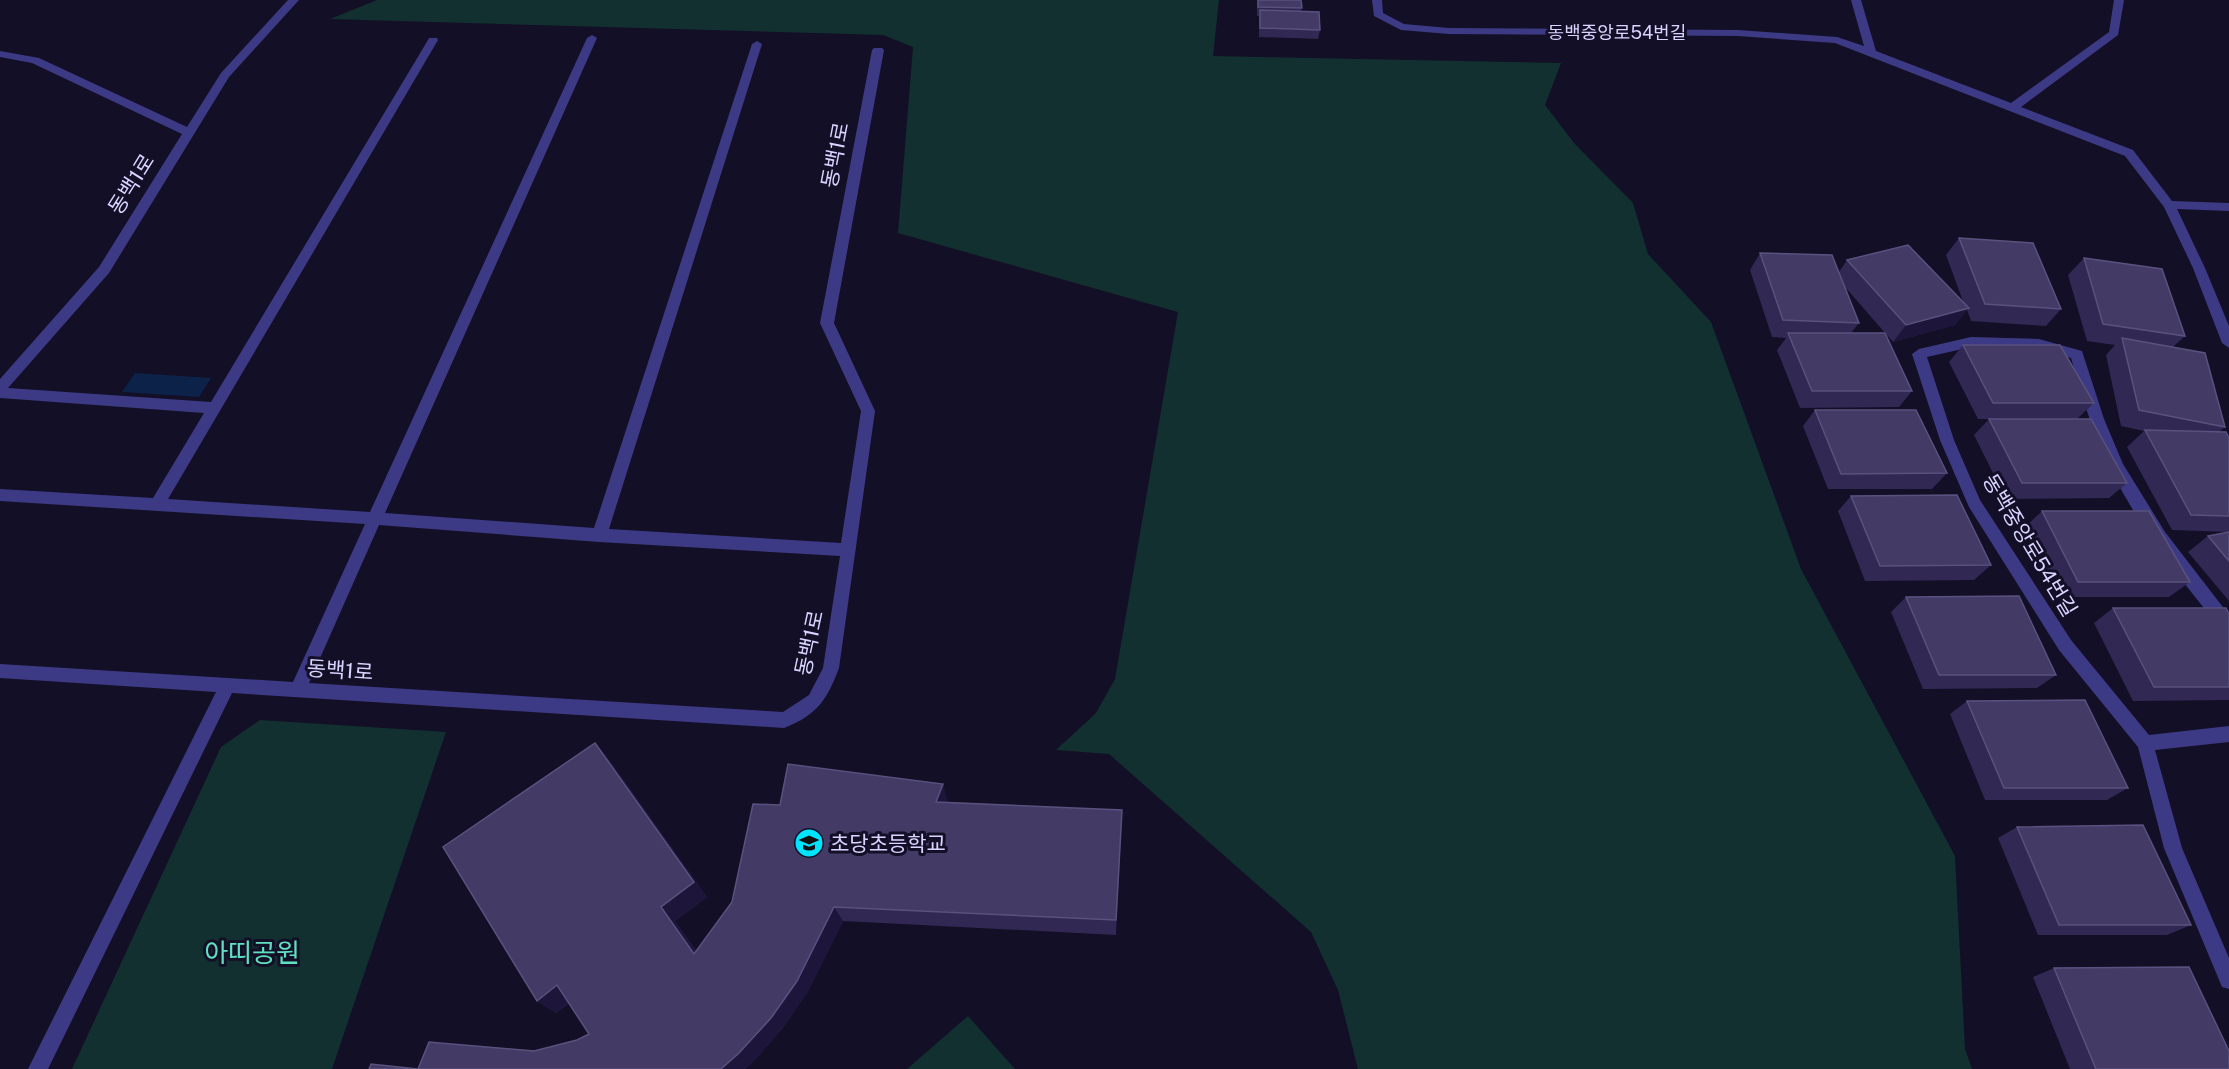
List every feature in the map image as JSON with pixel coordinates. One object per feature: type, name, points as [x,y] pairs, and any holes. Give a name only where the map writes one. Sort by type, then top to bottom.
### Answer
[{"type":"street","name":"동백1로","points":[[2,383],[104,270],[225,75],[294,0]]},
{"type":"street","name":"동백중앙로54번길","points":[[1377,0],[1378,14],[1401,27],[1449,32],[1738,33],[1838,40],[2129,153],[2169,205],[2199,268],[2229,344]]},
{"type":"street","points":[[1856,0],[1871,53]]},
{"type":"street","points":[[2012,108],[2115,33],[2119,0]]},
{"type":"street","points":[[298,689],[592,38]]},
{"type":"street","points":[[158,503],[433,40]]},
{"type":"street","points":[[599,536],[757,44]]},
{"type":"street","name":"동백1로","points":[[0,671],[784,720],[806,710],[822,693],[831,668],[868,411],[826,323],[878,50]]},
{"type":"street","points":[[0,54],[36,60],[189,133]]},
{"type":"street","points":[[2169,205],[2229,207]]},
{"type":"street","name":"동백중앙로54번길","points":[[2229,626],[2195,587],[2123,479],[2092,407],[2077,355],[2039,344],[1971,342],[1919,354],[1947,440],[1974,503],[2065,645],[2145,743],[2173,848],[2229,980]]},
{"type":"street","points":[[2,383],[215,408]]},
{"type":"street","points":[[0,495],[158,503],[599,536],[849,550]]},
{"type":"street","points":[[38,1069],[228,685]]},
{"type":"street","points":[[2145,743],[2229,734]]},
{"type":"green space","points":[[377,0],[1219,0],[1213,56],[1561,63],[1545,105],[1574,143],[1633,203],[1648,254],[1711,322],[1801,569],[1955,856],[1965,1049],[1972,1069],[1358,1069],[1338,990],[1311,932],[1109,754],[1056,750],[1096,713],[1115,679],[1178,312],[898,233],[913,47],[883,35],[330,19]]},
{"type":"green space","name":"아띠공원","points":[[260,720],[446,732],[332,1069],[72,1069],[221,747]]},
{"type":"green space","points":[[968,1016],[1015,1069],[907,1069]]},
{"type":"water","points":[[135,373],[211,378],[199,397],[122,392]]},
{"type":"building","points":[[1258,0],[1301,0],[1302,8],[1258,7]]},
{"type":"building","points":[[1260,10],[1319,12],[1320,30],[1260,28]]},
{"type":"building","points":[[1959,238],[2033,243],[2061,309],[1985,304]]},
{"type":"building","points":[[1908,245],[1969,308],[1906,325],[1847,260]]},
{"type":"building","points":[[1760,253],[1832,255],[1859,323],[1783,320]]},
{"type":"building","points":[[2084,258],[2162,269],[2185,336],[2103,324]]},
{"type":"building","points":[[1788,333],[1885,333],[1912,391],[1812,391]]},
{"type":"building","points":[[2122,338],[2205,353],[2225,427],[2139,410]]},
{"type":"building","points":[[1963,345],[2060,345],[2094,403],[1993,403]]},
{"type":"building","points":[[1815,410],[1916,410],[1947,473],[1841,474]]},
{"type":"building","points":[[1989,419],[2091,419],[2127,483],[2022,483]]},
{"type":"building","points":[[2145,430],[2226,432],[2229,438],[2229,516],[2191,515]]},
{"type":"building","points":[[1957,495],[1991,565],[1880,566],[1851,496]]},
{"type":"building","points":[[2042,511],[2149,511],[2190,582],[2078,582]]},
{"type":"building","points":[[2229,532],[2229,561],[2208,536]]},
{"type":"building","points":[[2019,596],[2056,675],[1939,675],[1906,597]]},
{"type":"building","points":[[2113,608],[2226,608],[2229,614],[2229,687],[2154,687]]},
{"type":"building","points":[[2085,700],[2128,788],[2004,788],[1967,701]]},
{"type":"building","points":[[595,743],[694,882],[661,907],[694,954],[732,902],[753,804],[780,805],[788,764],[943,784],[936,802],[1122,810],[1116,920],[834,907],[797,981],[771,1018],[721,1069],[418,1069],[429,1042],[534,1051],[577,1040],[589,1034],[557,985],[537,1001],[443,847]]},
{"type":"building","points":[[2143,825],[2191,925],[2059,925],[2017,827]]},
{"type":"building","points":[[2189,967],[2229,1051],[2229,1069],[2096,1069],[2054,968]]},
{"type":"building","points":[[371,1064],[418,1069],[369,1069]]},
{"type":"place","name":"초당초등학교","points":[[809,843]]}]
